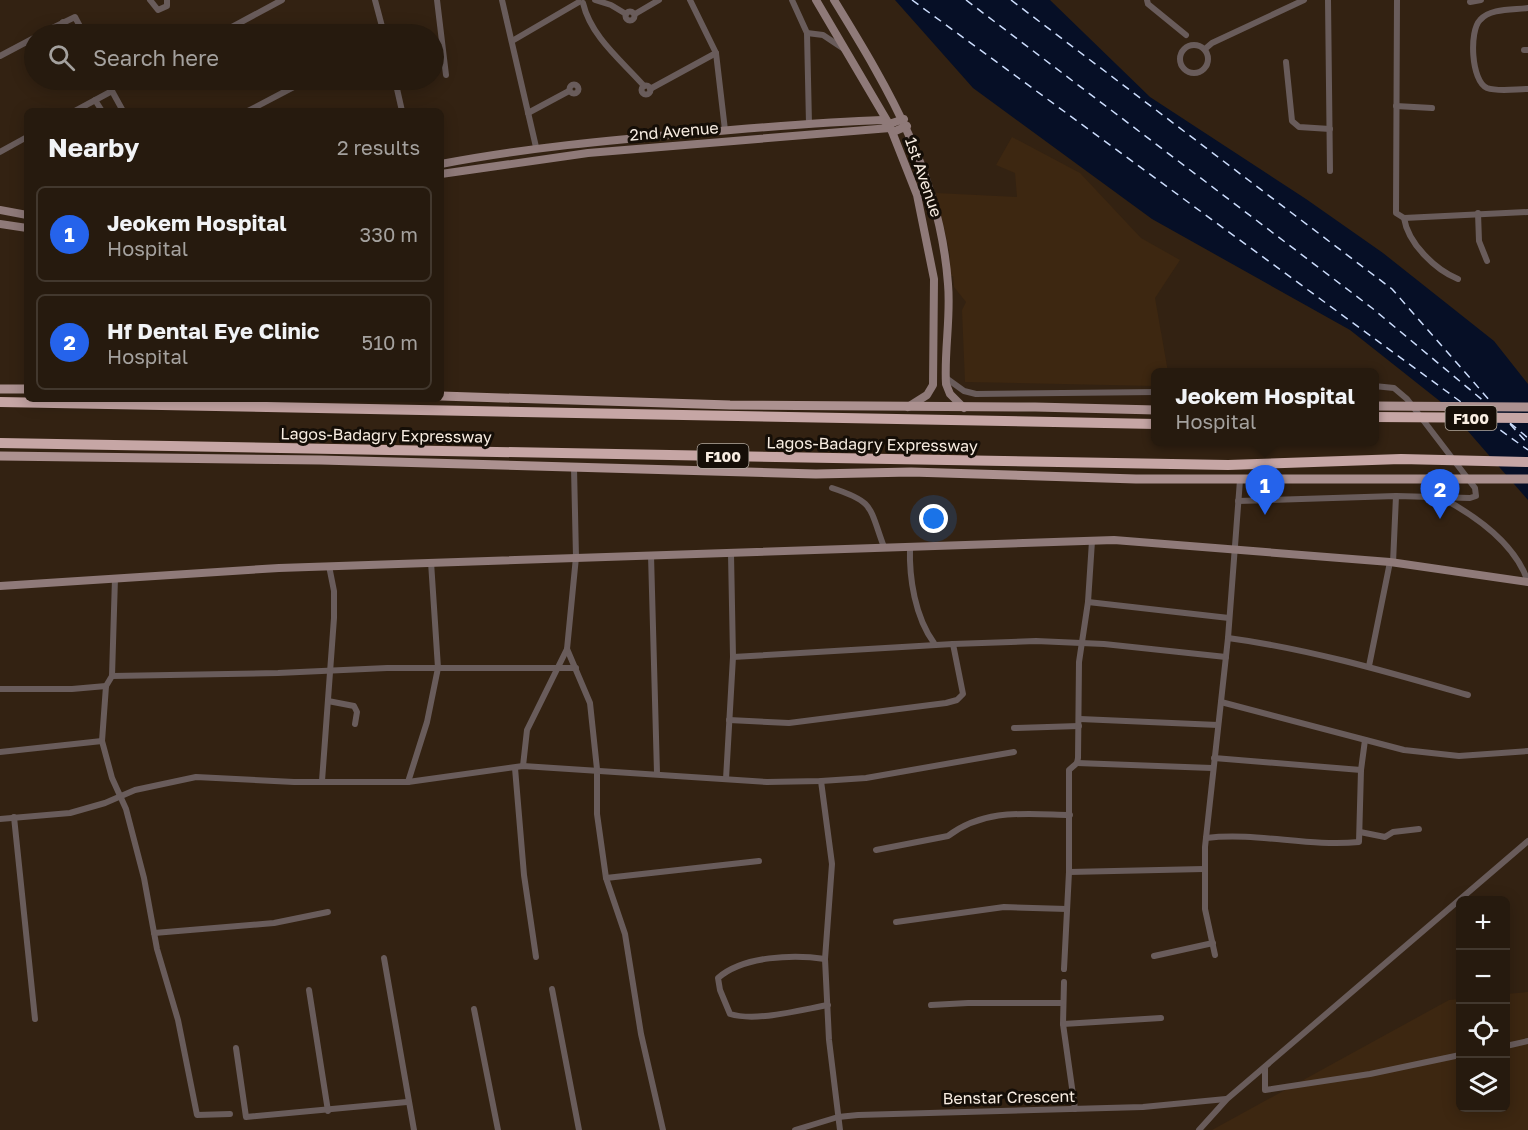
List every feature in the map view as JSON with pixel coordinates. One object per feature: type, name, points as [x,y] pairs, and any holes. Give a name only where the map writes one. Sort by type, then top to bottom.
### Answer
[{"type":"highway","name":"Lagos-Badagry Expressway","points":[[0,402],[1151,424]]},
{"type":"highway","name":"F100","points":[[1379,417],[1528,418]]},
{"type":"highway","name":"Lagos-Badagry Expressway","points":[[0,443],[1228,465],[1446,459],[1528,462]]},
{"type":"main road","name":"1st Avenue","points":[[816,0],[891,128],[922,211],[935,291],[933,385],[927,394],[907,407]]},
{"type":"main road","name":"1st Avenue","points":[[834,0],[905,122],[937,209],[942,233],[948,293],[946,378],[950,394],[964,408]]},
{"type":"main road","points":[[869,121],[876,107],[873,99]]},
{"type":"main road","name":"2nd Avenue","points":[[444,163],[536,147],[724,130],[882,120],[891,128]]},
{"type":"main road","name":"2nd Avenue","points":[[444,174],[588,153],[891,128],[905,122]]},
{"type":"main road","points":[[0,210],[24,214]]},
{"type":"main road","points":[[0,224],[24,228]]},
{"type":"main road","points":[[0,389],[24,390]]},
{"type":"main road","points":[[444,396],[907,407],[1151,410]]},
{"type":"main road","points":[[1379,406],[1528,407]]},
{"type":"main road","name":"Lagos-Badagry Expressway","points":[[0,456],[321,460],[816,474],[911,472],[1240,480],[1528,479]]},
{"type":"main road","points":[[0,586],[329,566],[1092,541],[1146,541],[1392,563],[1528,582]]},
{"type":"street","points":[[150,0],[158,10],[167,6],[166,0]]},
{"type":"street","points":[[238,24],[282,0]]},
{"type":"street","points":[[375,0],[381,24]]},
{"type":"street","points":[[436,0],[439,24]]},
{"type":"street","points":[[502,0],[536,147]]},
{"type":"street","points":[[595,0],[611,5],[626,14],[632,12],[634,14],[659,0]]},
{"type":"street","points":[[690,0],[716,53],[724,130]]},
{"type":"street","points":[[792,0],[807,33],[809,124]]},
{"type":"street","points":[[1148,0],[1148,4],[1186,35]]},
{"type":"street","points":[[1205,49],[1212,43],[1304,0]]},
{"type":"street","points":[[1328,0],[1330,171]]},
{"type":"street","points":[[1397,0],[1396,213],[1404,218],[1528,212]]},
{"type":"street","points":[[1470,2],[1481,0]]},
{"type":"street","points":[[512,41],[583,1],[586,17],[607,46],[647,87],[716,53]]},
{"type":"street","points":[[1528,8],[1490,12],[1479,20],[1473,33],[1476,75],[1479,82],[1487,88],[1528,89]]},
{"type":"street","points":[[59,24],[75,17],[79,24]]},
{"type":"street","points":[[807,33],[823,35],[845,49]]},
{"type":"street","points":[[0,56],[24,43]]},
{"type":"street","points":[[1195,44],[1205,49],[1209,60],[1204,69],[1193,73],[1183,68],[1180,58],[1185,48],[1195,44]]},
{"type":"street","points":[[444,60],[446,75]]},
{"type":"street","points":[[1286,62],[1292,121],[1299,127],[1330,129]]},
{"type":"street","points":[[254,108],[287,90]]},
{"type":"street","points":[[397,90],[401,108]]},
{"type":"street","points":[[528,113],[569,91]]},
{"type":"street","points":[[80,108],[112,92],[121,108]]},
{"type":"street","points":[[95,100],[100,108]]},
{"type":"street","points":[[1396,106],[1432,108]]},
{"type":"street","points":[[0,152],[24,139]]},
{"type":"street","points":[[1478,213],[1479,241],[1487,261]]},
{"type":"street","points":[[1404,218],[1406,229],[1429,259],[1441,272],[1458,279]]},
{"type":"street","points":[[946,378],[964,391],[976,394],[1151,392]]},
{"type":"street","points":[[1238,501],[1396,496],[1470,498],[1476,496],[1477,491],[1407,399],[1394,388],[1379,386]]},
{"type":"street","points":[[536,957],[524,874],[519,767],[527,730],[567,649],[576,557],[574,468]]},
{"type":"street","points":[[1215,955],[1206,909],[1204,869],[1212,768],[1228,638],[1240,480]]},
{"type":"street","points":[[832,488],[860,497],[869,506],[884,547]]},
{"type":"street","points":[[1369,666],[1392,563],[1396,496]]},
{"type":"street","points":[[1440,498],[1479,520],[1495,535],[1522,566],[1528,582]]},
{"type":"street","points":[[1077,763],[1082,644],[1088,602],[1092,541]]},
{"type":"street","points":[[910,547],[910,572],[917,603],[934,643]]},
{"type":"street","points":[[726,778],[732,657],[731,554]]},
{"type":"street","points":[[651,555],[657,773]]},
{"type":"street","points":[[408,782],[427,722],[438,668],[431,562]]},
{"type":"street","points":[[322,781],[334,591],[329,566]]},
{"type":"street","points":[[115,578],[112,676],[106,686],[102,741],[112,778],[122,797],[144,878],[154,933],[178,1020],[197,1115],[230,1114]]},
{"type":"street","points":[[1088,602],[1229,618]]},
{"type":"street","points":[[1228,638],[1286,645],[1468,695]]},
{"type":"street","points":[[732,657],[934,643],[1036,641],[1226,657]]},
{"type":"street","points":[[729,720],[789,723],[957,700],[963,694],[953,644]]},
{"type":"street","points":[[567,649],[590,703],[597,769],[597,814],[606,878],[626,934],[641,1034],[663,1130]]},
{"type":"street","points":[[112,676],[438,668],[558,666],[576,668]]},
{"type":"street","points":[[0,689],[72,689],[106,686]]},
{"type":"street","points":[[328,701],[354,706],[357,712],[355,724]]},
{"type":"street","points":[[1221,702],[1404,750],[1459,756],[1528,751]]},
{"type":"street","points":[[1014,728],[1079,723],[1218,725]]},
{"type":"street","points":[[1206,838],[1242,836],[1312,842],[1359,841],[1361,770],[1365,740]]},
{"type":"street","points":[[0,752],[102,741]]},
{"type":"street","points":[[0,819],[70,813],[122,797],[135,790],[196,777],[408,782],[519,767],[597,769],[767,782],[821,781],[866,778],[1014,752]]},
{"type":"street","points":[[1214,758],[1361,770]]},
{"type":"street","points":[[1064,969],[1070,872],[1069,770],[1077,763],[1212,768]]},
{"type":"street","points":[[821,781],[832,864],[825,959],[840,1130]]},
{"type":"street","points":[[876,850],[948,836],[956,829],[993,814],[1070,815]]},
{"type":"street","points":[[14,817],[35,1018]]},
{"type":"street","points":[[1360,832],[1385,837],[1393,832],[1419,829]]},
{"type":"street","points":[[1199,1130],[1227,1099],[1528,841]]},
{"type":"street","points":[[606,878],[759,861]]},
{"type":"street","points":[[1070,872],[1204,869]]},
{"type":"street","points":[[896,922],[994,908],[1066,909]]},
{"type":"street","points":[[154,933],[274,923],[328,912]]},
{"type":"street","points":[[1154,956],[1213,943]]},
{"type":"street","points":[[825,959],[790,957],[761,960],[718,978],[720,990],[730,1014],[735,1016],[750,1017],[828,1005]]},
{"type":"street","points":[[384,958],[407,1102],[414,1130]]},
{"type":"street","points":[[1064,982],[1063,1024],[1075,1109]]},
{"type":"street","points":[[552,989],[579,1130]]},
{"type":"street","points":[[309,990],[328,1111]]},
{"type":"street","points":[[931,1005],[1062,1003]]},
{"type":"street","points":[[474,1009],[498,1130]]},
{"type":"street","points":[[1063,1024],[1161,1018]]},
{"type":"street","points":[[1510,1045],[1528,1041]]},
{"type":"street","points":[[236,1048],[246,1117],[407,1102]]},
{"type":"street","points":[[1265,1068],[1265,1090],[1370,1074],[1456,1056]]},
{"type":"street","name":"Benstar Crescent","points":[[795,1130],[838,1117],[931,1112],[1075,1109],[1227,1099]]},
{"type":"shaded area","points":[[1012,137],[1080,173],[1141,238],[1180,260],[1155,298],[1167,368],[1151,368],[1151,386],[965,382],[962,310],[966,302],[954,287],[953,276],[949,276],[950,254],[936,193],[1017,197],[1015,173],[996,165]]},
{"type":"shaded area","points":[[1528,992],[1528,1130],[1212,1130],[1449,1000],[1456,999],[1456,1112],[1510,1112],[1510,994]]},
{"type":"water","points":[[895,0],[1050,0],[1150,97],[1306,199],[1383,253],[1494,341],[1528,384],[1528,500],[1446,406],[1350,330],[1152,219],[973,88]]},
{"type":"ferry route","points":[[912,0],[1461,402]]},
{"type":"ferry route","points":[[966,0],[1372,308],[1486,403]]},
{"type":"ferry route","points":[[1011,0],[1392,289],[1491,402]]},
{"type":"ferry route","points":[[1489,422],[1528,450]]},
{"type":"ferry route","points":[[1510,423],[1528,438]]},
{"type":"ferry route","points":[[1510,424],[1528,444]]},
{"type":"place","name":"Jeokem Hospital","points":[[1265,515]]},
{"type":"place","name":"Hf Dental Eye Clinic","points":[[1440,519]]}]
